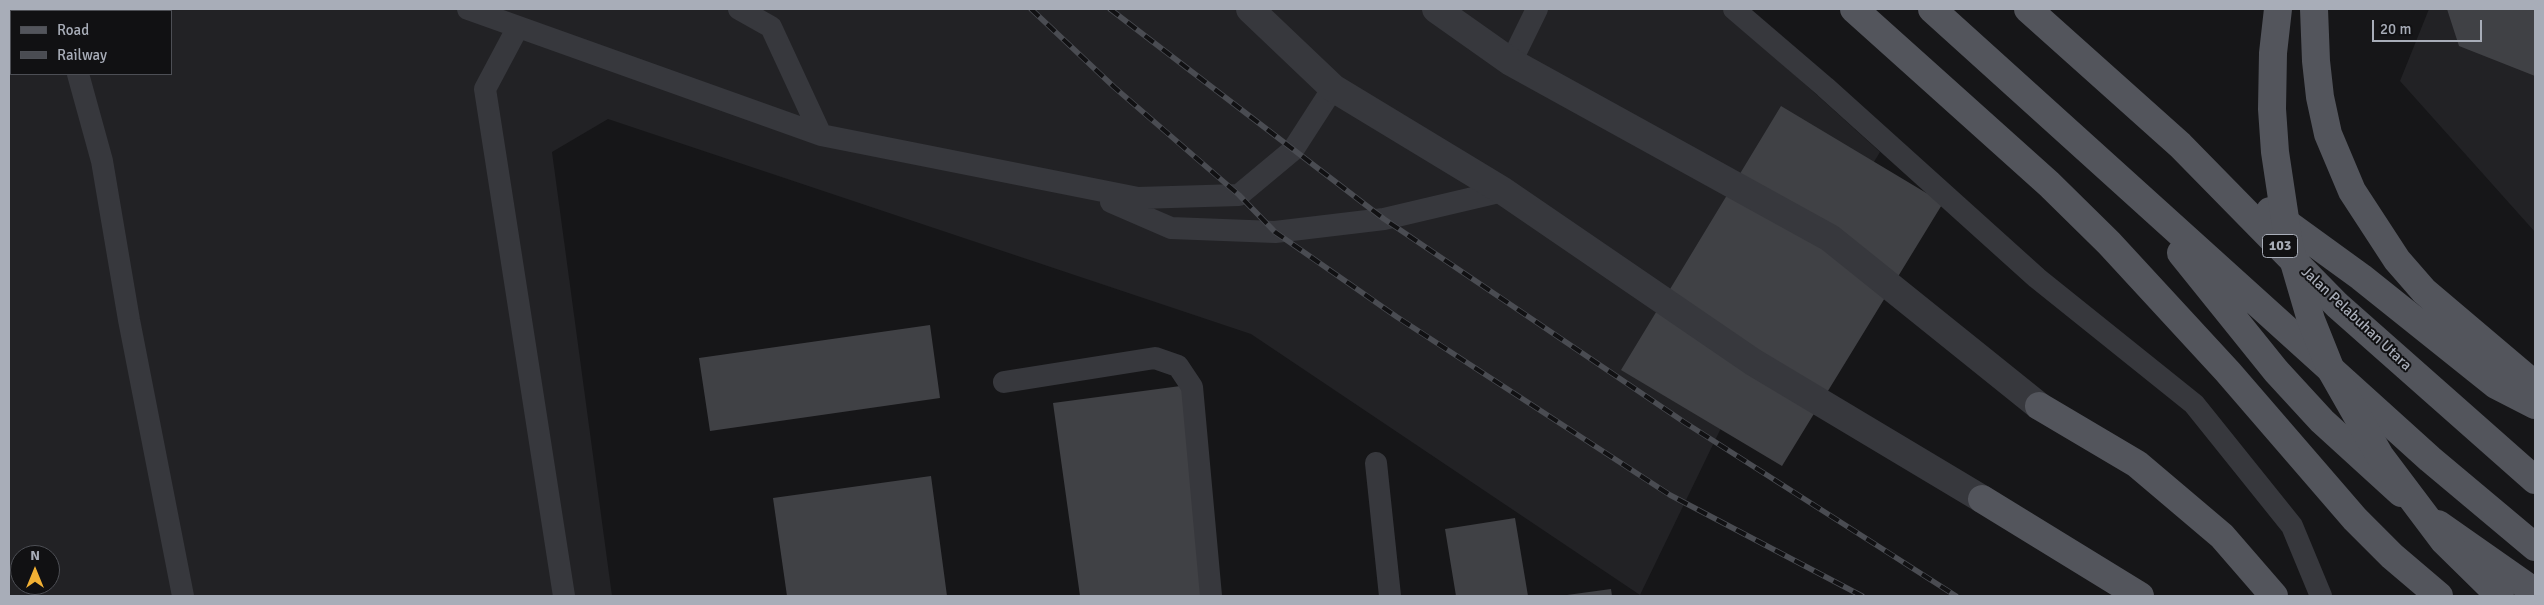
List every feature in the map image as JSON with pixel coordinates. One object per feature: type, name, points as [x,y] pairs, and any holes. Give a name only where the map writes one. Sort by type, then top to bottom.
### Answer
[{"type":"main road","points":[[1854,9],[2049,184],[2172,309],[2355,519],[2392,556],[2439,596]]},
{"type":"main road","points":[[1932,9],[2430,459],[2535,547]]},
{"type":"main road","name":"Jalan Pelabuhan Utara","points":[[2028,9],[2180,145],[2337,305],[2535,480]]},
{"type":"main road","points":[[2278,9],[2273,53],[2272,109],[2275,152],[2289,245],[2311,320],[2331,370],[2380,456],[2444,541],[2500,596]]},
{"type":"main road","points":[[2314,9],[2320,97],[2328,134],[2352,191],[2397,260],[2424,291],[2535,385]]},
{"type":"main road","points":[[2180,145],[2361,277],[2496,385],[2535,405]]},
{"type":"main road","points":[[2087,150],[2146,212],[2276,371],[2322,421],[2370,467],[2442,527],[2535,592]]},
{"type":"main road","points":[[2039,406],[2137,464],[2222,536],[2274,596]]},
{"type":"main road","points":[[1982,499],[2140,596]]},
{"type":"street","points":[[1250,9],[1333,88],[1502,191],[1753,362],[1982,499]]},
{"type":"street","points":[[1436,9],[1511,62],[1830,238],[2039,406]]},
{"type":"lane","points":[[468,9],[821,135],[1138,198],[1240,195],[1293,150],[1333,88]]},
{"type":"lane","points":[[739,9],[771,26],[821,135]]},
{"type":"lane","points":[[1511,62],[1536,9]]},
{"type":"lane","points":[[1734,9],[1825,87],[2037,278],[2194,404],[2292,526],[2321,596]]},
{"type":"lane","points":[[518,27],[485,89],[564,596]]},
{"type":"lane","points":[[78,75],[102,161],[129,320],[183,596]]},
{"type":"lane","points":[[1066,183],[1171,228],[1275,232],[1384,219],[1502,191]]},
{"type":"lane","points":[[1004,382],[1155,358],[1178,366],[1192,387],[1211,596]]},
{"type":"lane","points":[[1376,463],[1390,596]]},
{"type":"shaded area","points":[[9,9],[1722,9],[1880,152],[1753,362],[1640,595],[1251,334],[608,119],[552,152],[612,596],[9,596]]},
{"type":"shaded area","points":[[2429,9],[2535,9],[2535,232],[2400,81]]},
{"type":"building","points":[[2447,9],[2535,9],[2535,76],[2459,46]]},
{"type":"building","points":[[1781,106],[1943,203],[1782,466],[1621,370]]},
{"type":"building","points":[[930,325],[940,398],[710,431],[699,358]]},
{"type":"building","points":[[1188,385],[1217,596],[1080,596],[1053,403]]},
{"type":"building","points":[[931,476],[947,596],[787,596],[773,498]]},
{"type":"building","points":[[1515,518],[1528,596],[1456,596],[1445,529]]},
{"type":"building","points":[[1611,589],[1612,596],[1567,595]]},
{"type":"railway","points":[[1031,9],[1114,87],[1239,195],[1275,232],[1397,317],[1670,495],[1862,596]]},
{"type":"railway","points":[[1110,9],[1384,219],[1684,422],[1956,596]]}]
